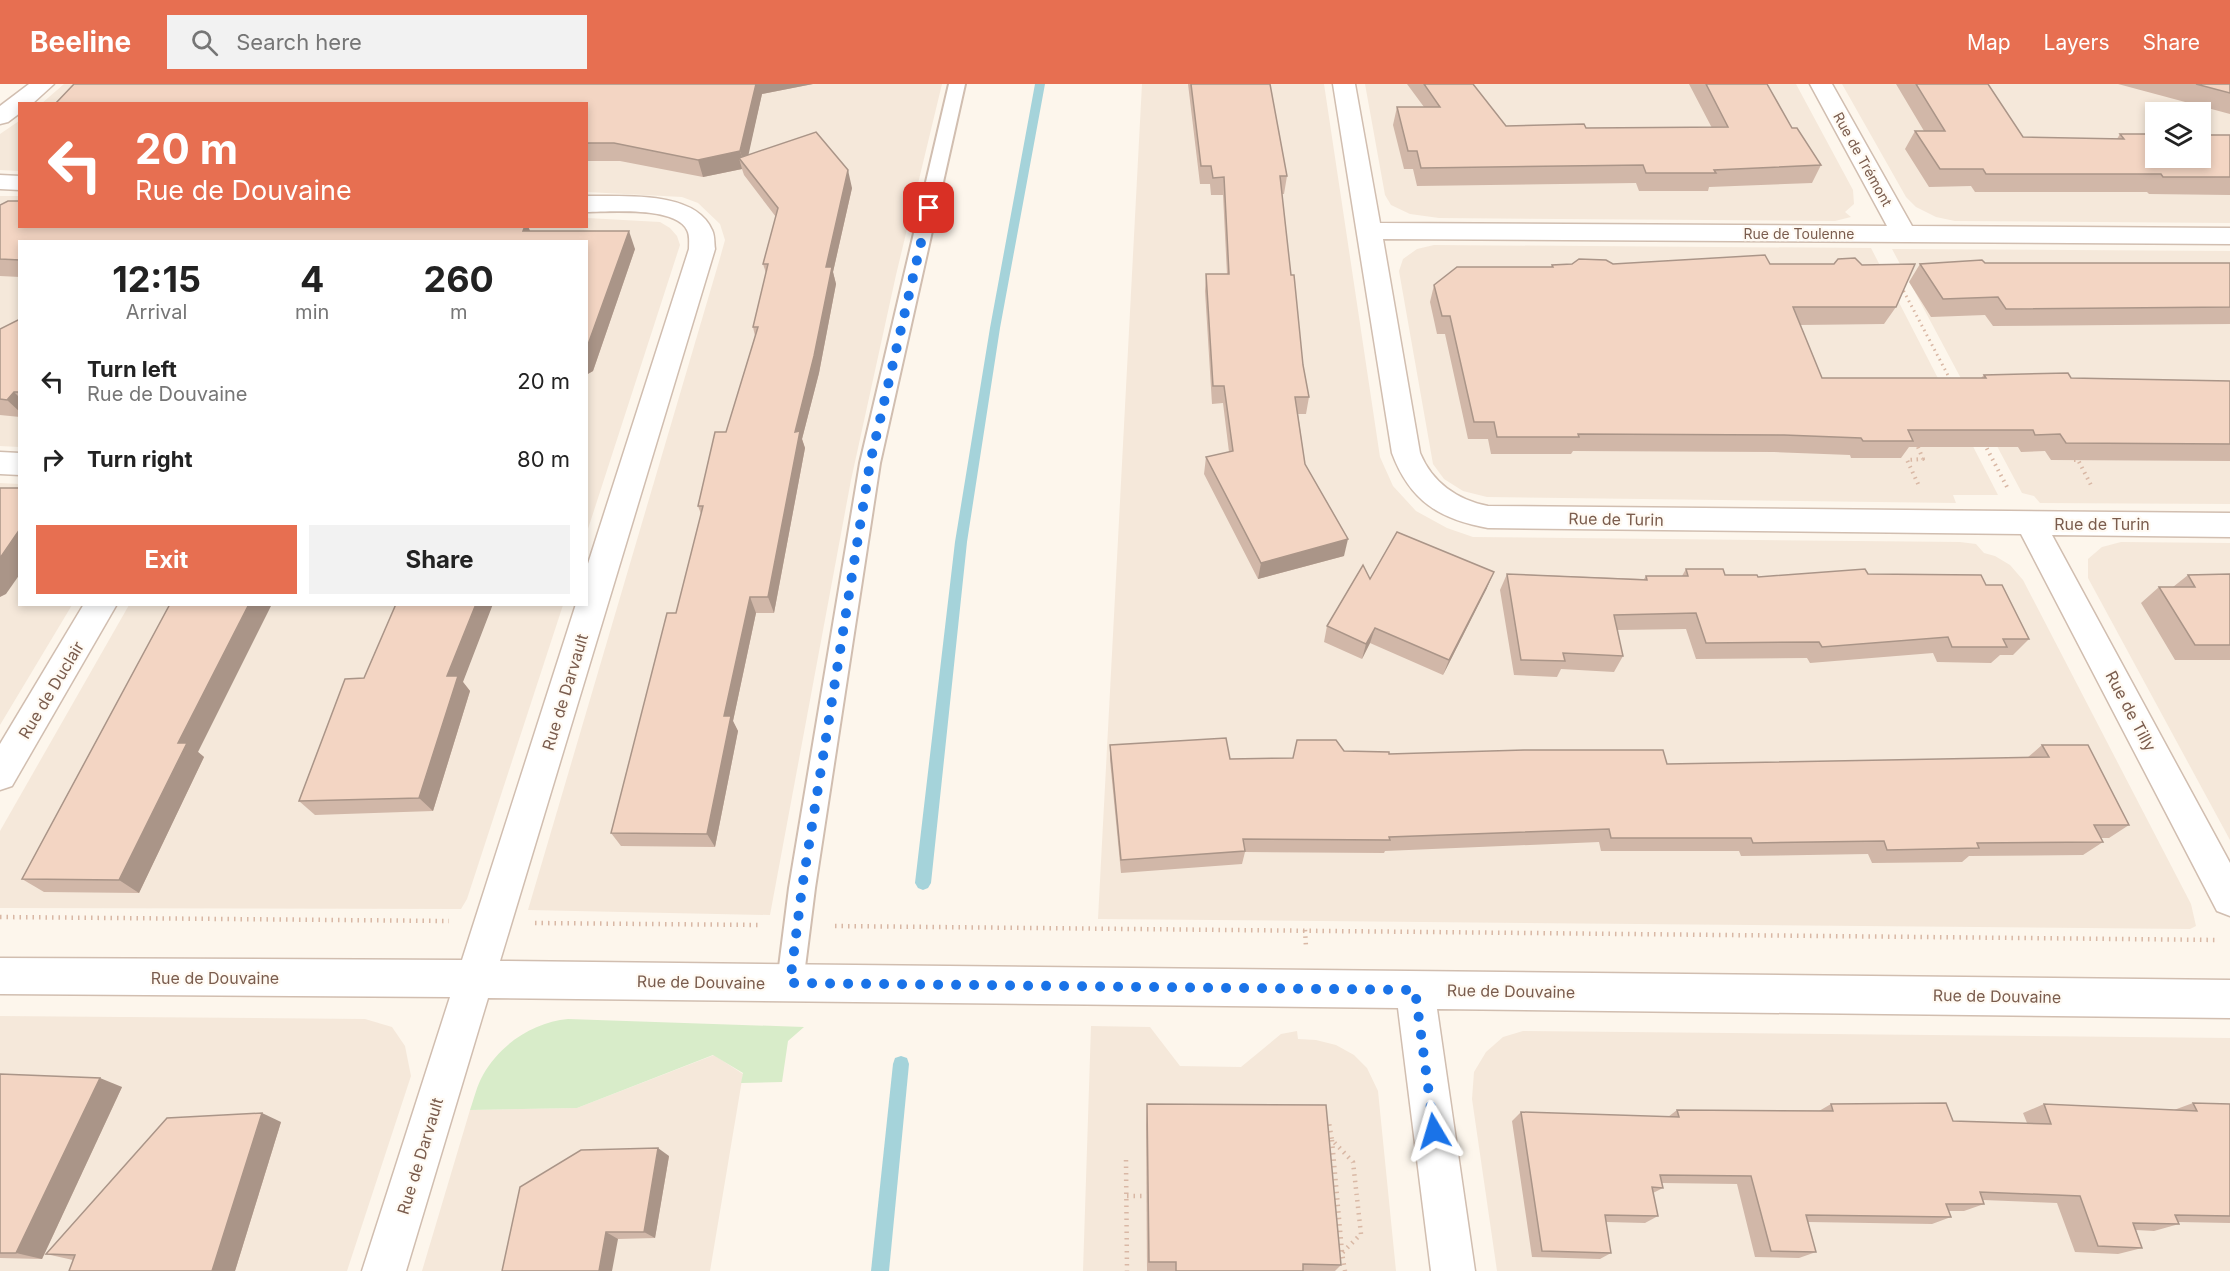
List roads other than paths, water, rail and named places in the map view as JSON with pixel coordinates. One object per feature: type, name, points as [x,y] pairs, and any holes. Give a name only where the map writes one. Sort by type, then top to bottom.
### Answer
[{"type":"street","points":[[20,102],[43,84]]},
{"type":"street","name":"Rue de Turin","points":[[1344,84],[1408,460],[1419,480],[1450,506],[1469,515],[1488,517],[2230,525]]},
{"type":"street","name":"Rue de Trémont","points":[[1821,84],[1904,234]]},
{"type":"street","points":[[0,117],[18,103]]},
{"type":"street","points":[[0,182],[18,183]]},
{"type":"street","name":"Rue de Darvault","points":[[384,1271],[477,979],[703,239],[701,228],[693,219],[681,212],[666,208],[588,204]]},
{"type":"street","name":"Rue de Toulenne","points":[[1368,231],[2230,237]]},
{"type":"street","points":[[0,463],[18,464]]},
{"type":"street","name":"Rue de Tilly","points":[[2031,524],[2230,899]]},
{"type":"street","name":"Rue de Duclair","points":[[0,775],[100,606]]},
{"type":"street","name":"Rue de Douvaine","points":[[0,976],[477,979],[2230,999]]},
{"type":"street","points":[[1415,990],[1453,1271]]},
{"type":"lane","points":[[790,983],[870,463],[957,84]]},
{"type":"waterway","points":[[923,883],[961,542],[995,328],[1040,84]]},
{"type":"waterway","points":[[880,1271],[901,1064]]}]
